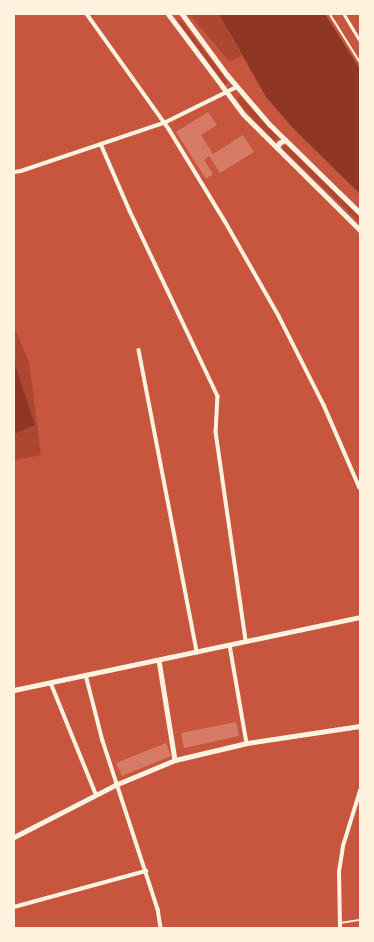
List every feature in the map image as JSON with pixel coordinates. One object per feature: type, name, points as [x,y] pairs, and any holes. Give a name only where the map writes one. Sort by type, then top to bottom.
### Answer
[{"type":"main road","points":[[360,213],[285,140],[236,87],[181,14],[170,16],[243,114],[360,230]]},
{"type":"main road","points":[[276,148],[278,143],[285,140]]},
{"type":"main road","points":[[14,837],[118,783],[175,760],[247,743],[360,726]]},
{"type":"street","points":[[87,14],[164,123],[221,214],[279,316],[324,405],[360,488]]},
{"type":"street","points":[[344,14],[360,41]]},
{"type":"street","points":[[14,172],[21,171],[164,123],[236,87]]},
{"type":"street","points":[[101,144],[130,211],[218,396],[216,432],[246,641]]},
{"type":"street","points":[[139,350],[196,652]]},
{"type":"street","points":[[14,690],[360,617]]},
{"type":"street","points":[[230,645],[247,743]]},
{"type":"street","points":[[159,660],[175,760]]},
{"type":"street","points":[[86,675],[103,742],[118,783],[158,909],[161,928]]},
{"type":"street","points":[[51,683],[96,794]]},
{"type":"street","points":[[340,928],[339,872],[343,846],[360,791]]},
{"type":"street","points":[[14,907],[146,871]]},
{"type":"lane","points":[[340,923],[360,920]]},
{"type":"path","points":[[330,14],[360,62]]},
{"type":"shaded area","points":[[189,14],[219,14],[242,56],[229,61]]},
{"type":"shaded area","points":[[219,14],[325,14],[360,69],[360,194],[293,128],[266,97]]},
{"type":"shaded area","points":[[180,19],[222,74],[227,84],[224,84],[178,21]]},
{"type":"shaded area","points":[[238,96],[241,97],[279,138],[275,142],[237,100]]},
{"type":"shaded area","points":[[284,145],[288,147],[360,217],[360,223],[284,150]]},
{"type":"shaded area","points":[[14,327],[29,362],[41,455],[14,460]]},
{"type":"shaded area","points":[[14,362],[35,425],[14,434]]},
{"type":"building","points":[[208,112],[217,125],[201,135],[213,154],[243,135],[254,152],[220,173],[209,156],[204,160],[213,174],[206,179],[176,132]]},
{"type":"building","points":[[236,722],[239,736],[184,748],[181,733]]},
{"type":"building","points":[[166,743],[171,756],[122,776],[116,763]]}]
